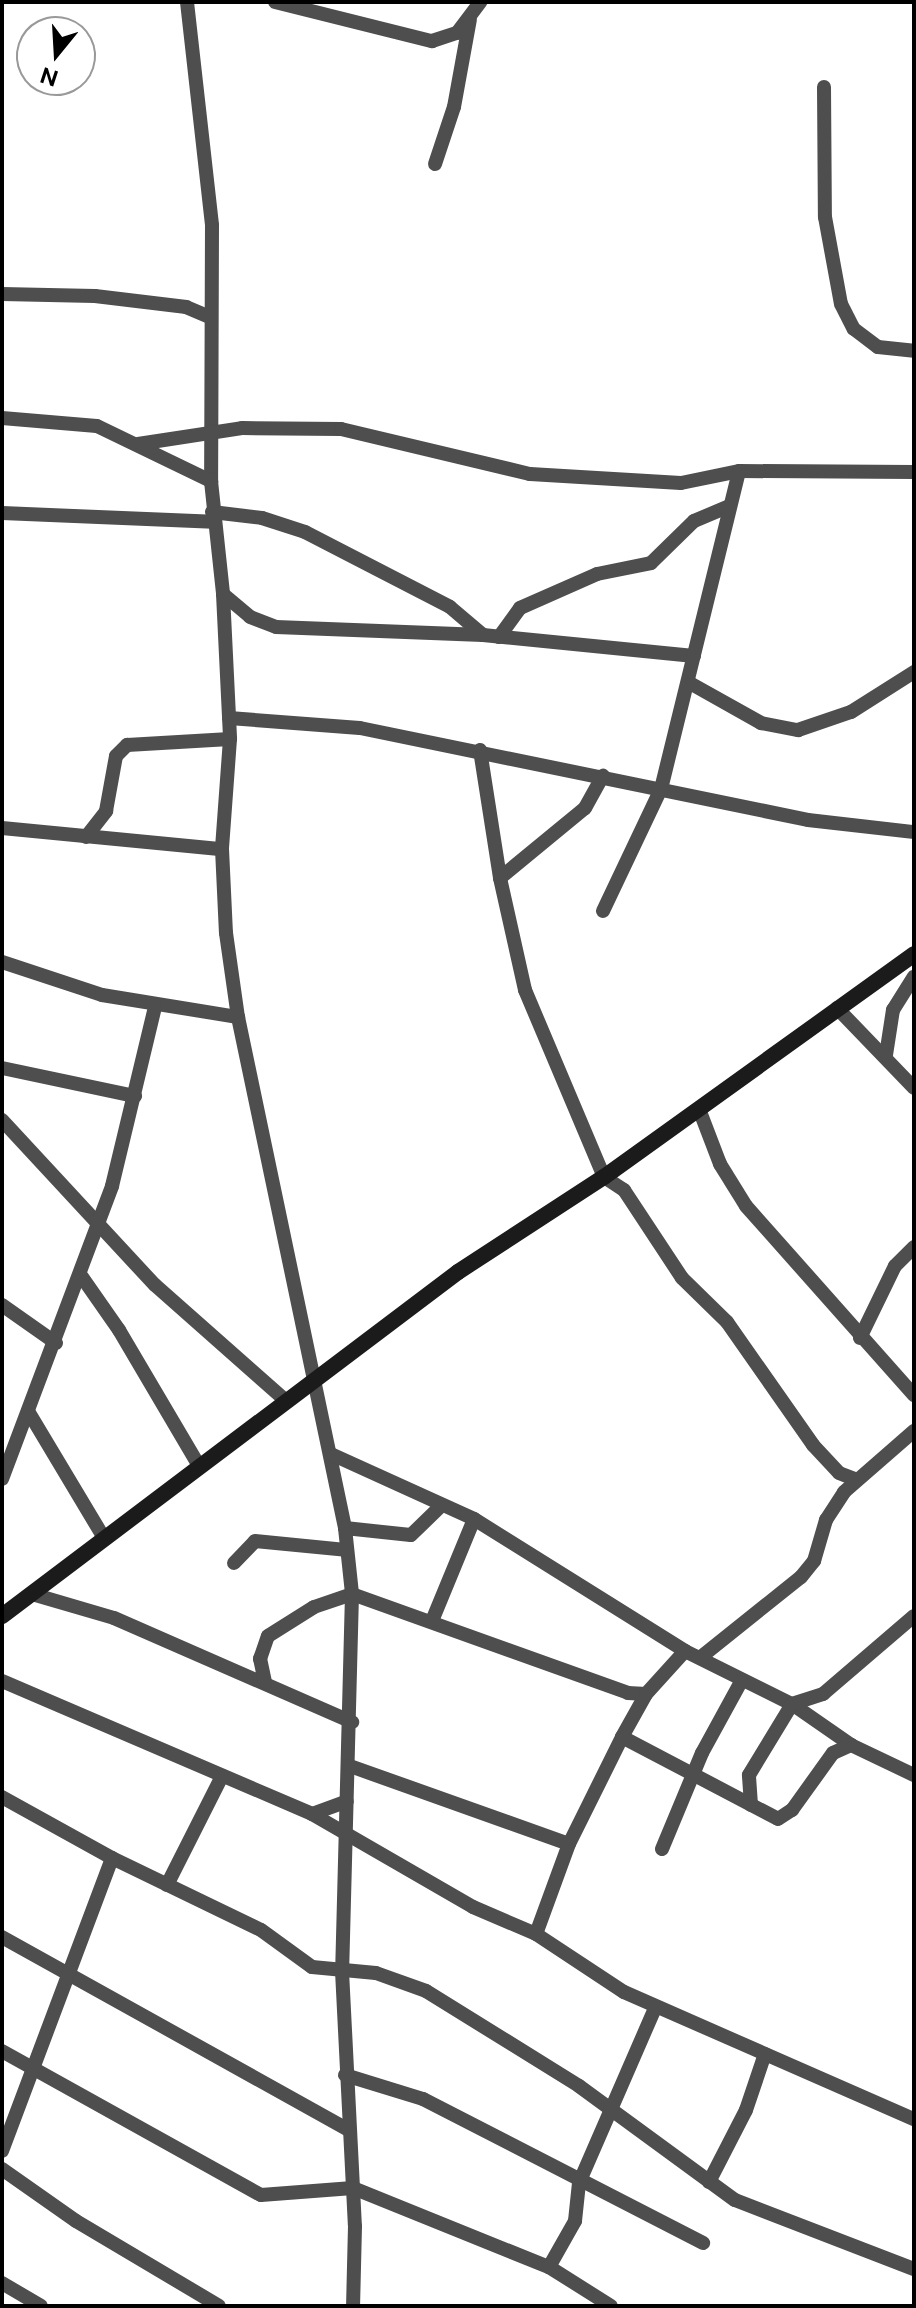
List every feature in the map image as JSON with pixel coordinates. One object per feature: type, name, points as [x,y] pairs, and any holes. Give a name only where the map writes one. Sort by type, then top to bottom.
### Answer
[{"type":"street","points":[[187,2],[212,225],[209,317],[212,517],[223,594],[230,739],[222,849],[226,933],[238,1017],[331,1454],[345,1528],[352,1594],[352,1722],[345,1835],[342,1971],[347,2129],[353,2188],[353,2306]]},
{"type":"street","points":[[275,2],[329,9],[420,41],[448,40],[470,18],[480,2]]},
{"type":"street","points":[[435,164],[454,107],[470,18]]},
{"type":"street","points":[[824,87],[825,217],[841,304],[854,329],[878,347],[914,351]]},
{"type":"street","points":[[2,294],[95,296],[186,307],[209,317]]},
{"type":"street","points":[[2,418],[83,423],[138,444],[211,481]]},
{"type":"street","points":[[138,444],[272,427],[341,429],[530,474],[681,483],[739,471],[914,472]]},
{"type":"street","points":[[603,911],[661,789],[718,568],[727,507],[739,471]]},
{"type":"street","points":[[499,637],[520,608],[597,574],[651,563],[694,521],[727,507]]},
{"type":"street","points":[[2,513],[262,518],[305,532],[450,607],[483,635]]},
{"type":"street","points":[[223,594],[250,617],[276,627],[483,635],[694,656]]},
{"type":"street","points":[[688,682],[761,723],[798,730],[851,712],[914,672]]},
{"type":"street","points":[[229,718],[360,728],[480,750],[808,820],[914,832]]},
{"type":"street","points":[[86,837],[106,811],[116,756],[127,745],[230,739]]},
{"type":"street","points":[[480,750],[500,878],[525,990],[604,1177],[624,1190],[682,1278],[727,1322],[788,1413],[839,1473],[844,1492]]},
{"type":"street","points":[[500,878],[585,808],[603,776]]},
{"type":"street","points":[[2,828],[222,849]]},
{"type":"street","points":[[2,1616],[458,1272],[604,1177],[914,954]]},
{"type":"street","points":[[2,962],[79,989],[155,1007],[238,1017]]},
{"type":"street","points":[[886,1055],[893,1010],[914,977]]},
{"type":"street","points":[[2,1479],[82,1277],[98,1228],[135,1096],[155,1007]]},
{"type":"street","points":[[837,1008],[886,1055],[914,1088]]},
{"type":"street","points":[[2,1068],[135,1096]]},
{"type":"street","points":[[699,1109],[733,1188],[860,1338],[914,1395]]},
{"type":"street","points":[[2,1120],[53,1171],[98,1228],[228,1355],[285,1400]]},
{"type":"street","points":[[860,1338],[895,1266],[914,1247]]},
{"type":"street","points":[[82,1277],[199,1466]]},
{"type":"street","points":[[2,1305],[56,1343]]},
{"type":"street","points":[[28,1411],[104,1538]]},
{"type":"street","points":[[701,1657],[801,1577],[814,1561],[826,1520],[844,1492],[855,1479],[914,1431]]},
{"type":"street","points":[[331,1454],[474,1519],[685,1651],[792,1704],[851,1745],[914,1775]]},
{"type":"street","points":[[337,1487],[360,1469]]},
{"type":"street","points":[[839,1473],[855,1479]]},
{"type":"street","points":[[345,1528],[411,1535],[442,1505]]},
{"type":"street","points":[[432,1621],[474,1519]]},
{"type":"street","points":[[234,1563],[255,1541],[346,1550]]},
{"type":"street","points":[[32,1594],[86,1607],[352,1722]]},
{"type":"street","points":[[265,1682],[260,1659],[268,1636],[314,1607],[352,1594],[643,1700]]},
{"type":"street","points":[[751,1805],[749,1775],[792,1704],[823,1694],[914,1616]]},
{"type":"street","points":[[536,1934],[569,1844],[622,1737],[643,1700],[685,1651]]},
{"type":"street","points":[[662,1849],[694,1774],[742,1680]]},
{"type":"street","points":[[2,1681],[312,1814],[473,1907],[536,1934],[579,1965],[655,2008],[914,2119]]},
{"type":"street","points":[[819,1723],[823,1694]]},
{"type":"street","points":[[832,1733],[833,1753]]},
{"type":"street","points":[[622,1737],[778,1819],[786,1816],[833,1753],[851,1745]]},
{"type":"street","points":[[350,1766],[376,1778],[569,1844]]},
{"type":"street","points":[[167,1885],[222,1776]]},
{"type":"street","points":[[312,1814],[376,1778]]},
{"type":"street","points":[[2,1797],[112,1858],[261,1930],[297,1959],[342,1971],[362,1972],[426,1991],[613,2110],[709,2182],[763,2214],[914,2269]]},
{"type":"street","points":[[2,2151],[112,1858]]},
{"type":"street","points":[[2,1937],[347,2129]]},
{"type":"street","points":[[344,1995],[362,1972]]},
{"type":"street","points":[[549,2267],[575,2221],[579,2183],[655,2008]]},
{"type":"street","points":[[5,2053],[38,2052]]},
{"type":"street","points":[[5,2053],[31,2072],[261,2195],[353,2188],[549,2267],[611,2306]]},
{"type":"street","points":[[709,2182],[746,2110],[765,2054]]},
{"type":"street","points":[[345,2075],[423,2099],[579,2183],[703,2243]]},
{"type":"street","points":[[2,2169],[76,2221],[219,2306]]},
{"type":"street","points":[[2,2283],[41,2306]]}]
